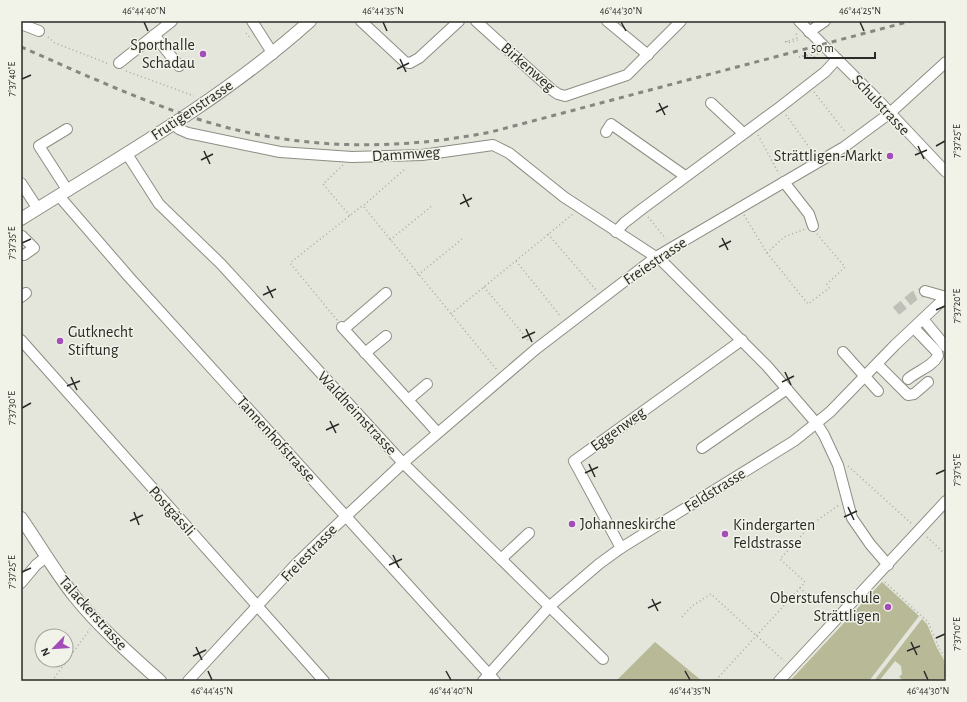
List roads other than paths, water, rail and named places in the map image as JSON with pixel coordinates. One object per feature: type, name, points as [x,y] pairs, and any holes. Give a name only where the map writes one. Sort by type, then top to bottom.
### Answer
[{"type":"main road","name":"Frutigenstrasse","points":[[21,220],[173,124],[273,54],[310,21]]},
{"type":"main road","name":"Talackerstrasse","points":[[21,518],[46,557],[72,593],[96,621],[160,681]]},
{"type":"street","points":[[120,63],[172,21]]},
{"type":"street","points":[[252,21],[273,54]]},
{"type":"street","points":[[361,21],[405,62],[410,63],[419,58],[459,21]]},
{"type":"street","name":"Birkenweg","points":[[476,21],[558,94],[565,96],[623,77],[633,70],[681,21]]},
{"type":"street","points":[[607,21],[648,55]]},
{"type":"street","name":"Schulstrasse","points":[[798,21],[890,113],[946,172]]},
{"type":"street","points":[[809,32],[825,21]]},
{"type":"street","points":[[21,24],[39,31]]},
{"type":"street","points":[[154,35],[179,66]]},
{"type":"street","points":[[616,232],[624,223],[685,176],[780,107],[808,85],[837,59]]},
{"type":"street","name":"Freiestrasse","points":[[188,681],[299,560],[402,463],[536,349],[656,257],[820,162],[852,141],[890,113],[946,62]]},
{"type":"street","points":[[711,103],[743,133]]},
{"type":"street","name":"Dammweg","points":[[173,124],[188,134],[280,152],[352,157],[422,155],[493,145],[509,153],[547,184],[580,208],[656,257]]},
{"type":"street","points":[[606,132],[611,124],[685,176]]},
{"type":"street","points":[[63,193],[39,146],[67,129]]},
{"type":"street","name":"Waldheimstrasse","points":[[127,154],[158,204],[217,260],[402,463],[603,659]]},
{"type":"street","points":[[784,182],[809,214],[813,226]]},
{"type":"street","points":[[21,183],[38,209]]},
{"type":"street","name":"Tannenhofstrasse","points":[[63,193],[129,277],[346,516],[489,679]]},
{"type":"street","points":[[21,236],[34,248],[22,254]]},
{"type":"street","points":[[656,257],[742,340],[817,424],[836,460],[855,524],[888,565]]},
{"type":"street","points":[[925,291],[946,297]]},
{"type":"street","points":[[386,293],[343,328],[437,432]]},
{"type":"street","name":"Feldstrasse","points":[[489,679],[550,606],[577,581],[621,548],[794,441],[817,424],[946,297]]},
{"type":"street","points":[[923,319],[946,347]]},
{"type":"street","points":[[908,379],[916,372],[927,367],[938,356],[937,352],[914,328]]},
{"type":"street","points":[[365,353],[386,336]]},
{"type":"street","name":"Postgässli","points":[[21,340],[324,681]]},
{"type":"street","name":"Eggenweg","points":[[621,548],[574,461],[742,340]]},
{"type":"street","points":[[843,352],[878,391]]},
{"type":"street","points":[[877,364],[908,395],[914,394],[928,382]]},
{"type":"street","points":[[408,400],[427,384]]},
{"type":"street","points":[[702,448],[787,389]]},
{"type":"street","points":[[779,681],[946,502]]},
{"type":"street","points":[[501,559],[529,533]]},
{"type":"street","points":[[21,583],[36,565],[46,557]]},
{"type":"tunnel","points":[[896,311],[914,296],[925,291]]},
{"type":"railway","points":[[21,47],[157,105],[239,131],[275,138],[311,142],[383,145],[455,138],[491,132],[911,21]]},
{"type":"place","name":"Sporthalle Schadau","points":[[203,54]]},
{"type":"place","name":"Strättligen-Markt","points":[[890,156]]},
{"type":"place","name":"Gutknecht Stiftung","points":[[60,341]]},
{"type":"place","name":"Johanneskirche","points":[[572,524]]},
{"type":"place","name":"Kindergarten Feldstrasse","points":[[725,534]]},
{"type":"place","name":"Oberstufenschule Strättligen","points":[[888,607]]}]
